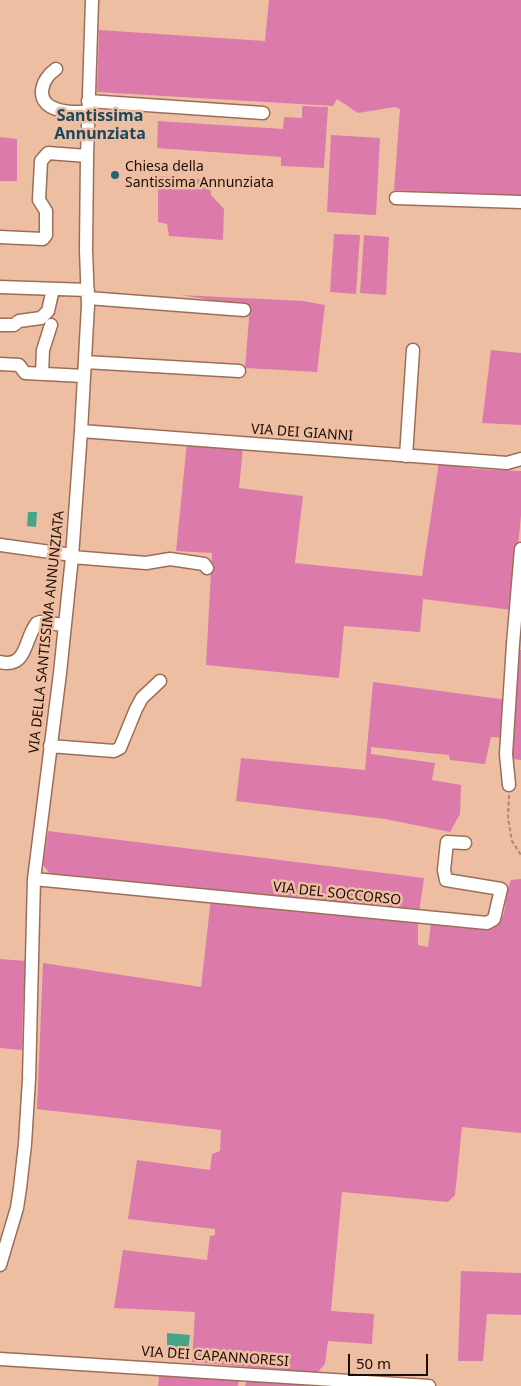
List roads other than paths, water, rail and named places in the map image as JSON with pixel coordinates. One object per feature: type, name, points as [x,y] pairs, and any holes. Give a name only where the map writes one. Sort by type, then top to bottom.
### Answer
[{"type":"street","name":"VIA DELLA SANTISSIMA ANNUNZIATA","points":[[0,1265],[16,1208],[25,1144],[29,1079],[34,879],[60,674],[72,556],[88,294],[86,250],[87,156],[92,0]]},
{"type":"street","points":[[56,69],[48,75],[43,84],[42,93],[44,100],[57,110],[88,107],[263,114]]},
{"type":"street","points":[[0,237],[43,239],[46,235],[46,212],[39,200],[41,161],[48,153],[87,156]]},
{"type":"street","points":[[396,198],[521,202]]},
{"type":"street","points":[[0,287],[53,289],[244,310]]},
{"type":"street","points":[[0,325],[41,318],[48,311],[53,289]]},
{"type":"street","points":[[42,374],[43,350],[52,325]]},
{"type":"street","points":[[406,456],[413,350]]},
{"type":"street","points":[[85,362],[239,371]]},
{"type":"street","points":[[0,364],[19,365],[25,373],[84,376]]},
{"type":"street","name":"VIA DEI GIANNI","points":[[81,431],[507,463],[520,461]]},
{"type":"street","points":[[0,545],[72,556],[146,563],[161,559],[204,564],[207,568]]},
{"type":"street","points":[[509,785],[506,754],[521,548]]},
{"type":"street","points":[[0,662],[12,664],[20,658],[37,623],[64,625]]},
{"type":"street","points":[[50,746],[114,751],[120,748],[142,698],[160,681]]},
{"type":"street","name":"VIA DEL SOCCORSO","points":[[34,879],[487,924],[494,919],[501,889],[446,880],[444,870],[447,842],[465,843]]},
{"type":"street","name":"VIA DEI CAPANNORESI","points":[[0,1359],[429,1386]]},
{"type":"place","name":"Chiesa della Santissima Annunziata","points":[[115,175]]},
{"type":"district","name":"Santissima Annunziata","points":[[100,125]]}]
